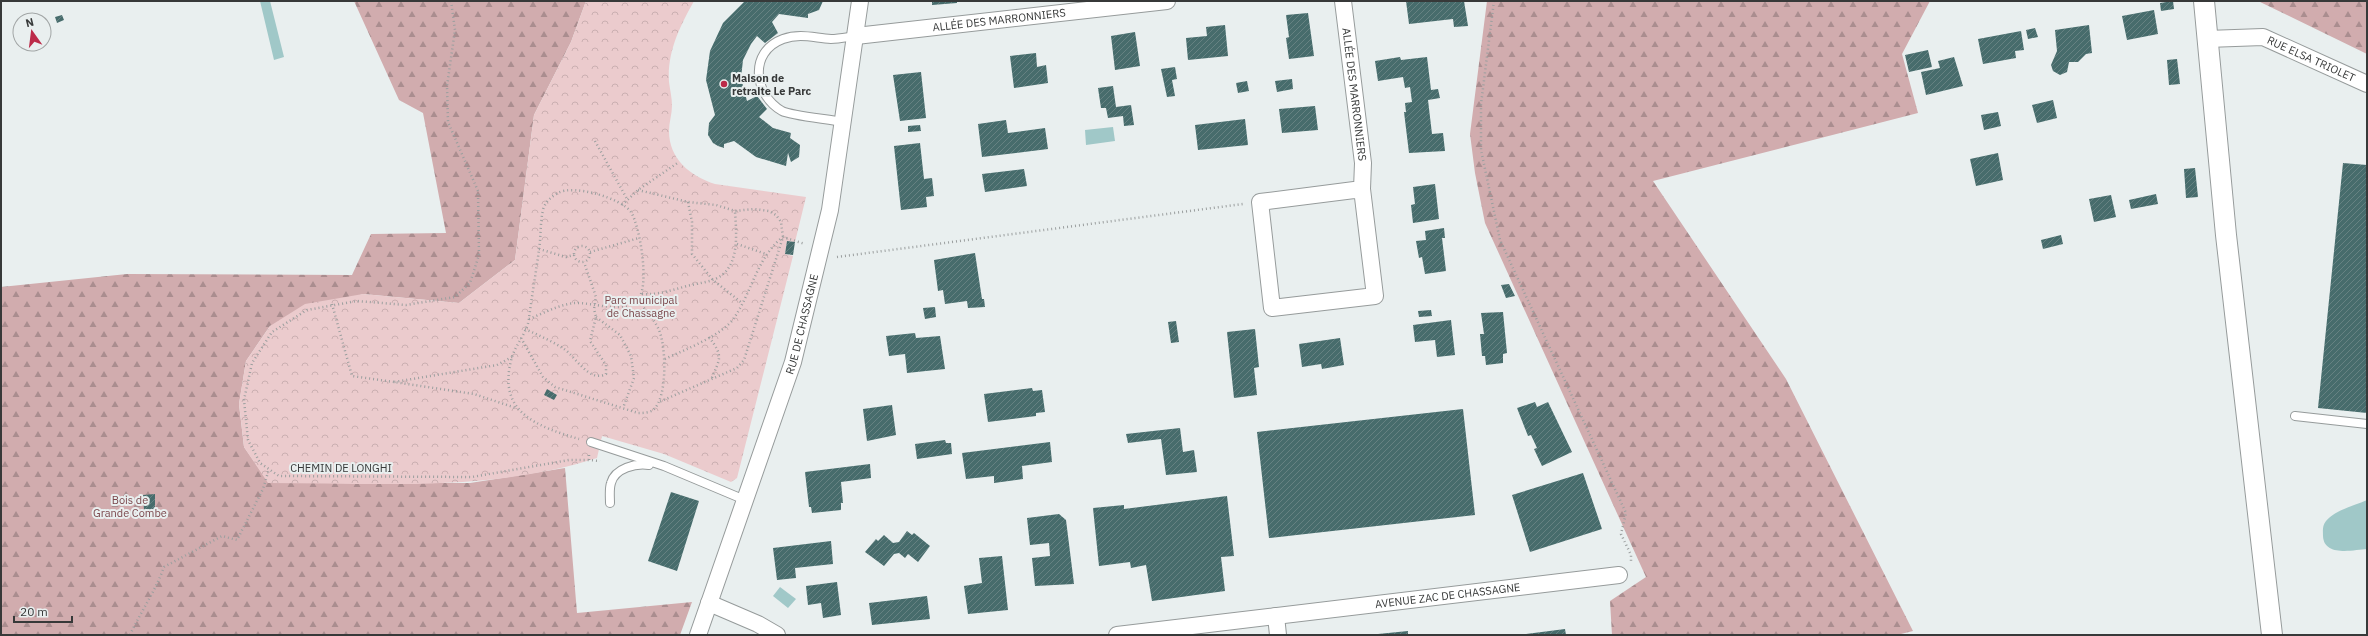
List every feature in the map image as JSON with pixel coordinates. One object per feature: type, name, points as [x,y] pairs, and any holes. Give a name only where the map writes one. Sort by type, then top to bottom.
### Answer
[{"type":"street","name":"RUE DE CHASSAGNE","points":[[698,635],[793,362],[830,210],[860,1]]},
{"type":"street","name":"ALLÉE DES MARRONNIERS","points":[[856,36],[1167,1]]},
{"type":"street","name":"ALLÉE DES MARRONNIERS","points":[[1260,202],[1272,308],[1375,296],[1362,189],[1363,164],[1343,1]]},
{"type":"street","points":[[2204,1],[2226,235],[2272,635]]},
{"type":"street","name":"RUE ELSA TRIOLET","points":[[2207,39],[2263,38],[2367,84]]},
{"type":"street","points":[[1260,202],[1362,189]]},
{"type":"street","name":"AVENUE ZAC DE CHASSAGNE","points":[[1117,635],[1619,575]]},
{"type":"street","points":[[709,603],[758,624],[777,635]]},
{"type":"street","points":[[1276,616],[1278,635]]},
{"type":"lane","points":[[843,122],[784,112],[770,102],[759,84],[758,66],[766,51],[781,40],[799,34],[832,39],[856,36]]},
{"type":"lane","points":[[2295,416],[2367,424]]},
{"type":"lane","points":[[591,442],[664,466],[745,500]]},
{"type":"lane","points":[[610,503],[611,483],[626,468],[639,464],[664,466]]},
{"type":"path","name":"CHEMIN DE LONGHI","points":[[451,1],[455,30],[447,86],[448,122],[478,191],[479,255],[470,283],[455,297],[406,305],[357,301],[332,304],[307,310],[272,332],[252,363],[244,400],[248,440],[260,463],[279,476],[472,477],[569,460],[607,461],[619,452]]},
{"type":"path","points":[[1494,1],[1481,104],[1481,150],[1500,240],[1626,513],[1621,534],[1632,555],[1631,567],[1619,575]]},
{"type":"path","points":[[595,141],[627,199]]},
{"type":"path","points":[[622,205],[638,190],[679,162]]},
{"type":"path","points":[[529,320],[559,306],[575,303],[619,307],[630,305],[637,300],[642,294],[645,281],[636,223],[630,211],[622,205],[580,190],[560,191],[546,202],[543,211],[539,249],[530,302],[529,320],[512,357],[510,394],[516,408],[525,417],[544,428],[591,442],[588,460]]},
{"type":"path","points":[[638,190],[688,202],[716,204],[735,211],[754,209],[776,215],[781,222],[783,237],[744,360],[736,368],[659,402]]},
{"type":"path","points":[[688,202],[692,222],[692,254],[713,280],[742,303]]},
{"type":"path","points":[[783,237],[838,257],[1260,202]]},
{"type":"path","points":[[642,294],[656,295],[713,280],[723,274],[731,262],[737,244],[735,211]]},
{"type":"path","points":[[665,359],[725,328],[734,319],[766,254],[783,237]]},
{"type":"path","points":[[590,252],[638,238]]},
{"type":"path","points":[[737,244],[766,254]]},
{"type":"path","points":[[582,245],[588,248],[590,252],[589,259],[584,262],[578,261],[574,256],[575,248],[582,245]]},
{"type":"path","points":[[539,249],[566,257],[574,256]]},
{"type":"path","points":[[525,329],[565,349],[590,373],[602,376],[608,371],[606,365],[590,341],[596,317],[596,297],[584,262]]},
{"type":"path","points":[[521,338],[543,377],[555,386],[623,408],[646,413],[653,410],[659,402],[665,359],[660,331],[637,300]]},
{"type":"path","points":[[332,304],[352,376],[474,394],[516,408]]},
{"type":"path","points":[[596,317],[620,335],[631,356],[634,378],[623,408]]},
{"type":"path","points":[[709,337],[720,350],[720,360],[711,380]]},
{"type":"path","points":[[394,382],[497,365],[512,357]]},
{"type":"path","points":[[130,635],[139,615],[156,590],[164,567],[222,536],[237,540],[263,489],[269,469]]},
{"type":"green space","name":"Bois de Grande Combe","points":[[354,1],[586,1],[571,42],[534,115],[515,260],[459,303],[363,294],[270,326],[246,361],[239,404],[244,447],[269,483],[470,483],[565,468],[577,613],[692,602],[680,635],[1,635],[1,287],[127,274],[352,275],[371,234],[446,233],[423,113],[399,100]]},
{"type":"green space","name":"Parc municipal de Chassagne","points":[[586,1],[694,1],[679,30],[670,60],[669,82],[672,112],[669,131],[670,141],[677,158],[689,171],[706,181],[715,184],[806,197],[795,242],[787,241],[785,254],[793,256],[737,478],[731,482],[664,454],[602,436],[597,458],[557,469],[516,476],[475,481],[434,483],[268,483],[244,447],[239,404],[246,361],[270,326],[305,304],[363,294],[459,303],[515,260],[534,115],[571,42]]},
{"type":"green space","points":[[1487,1],[1930,1],[1902,54],[1918,113],[1653,181],[1786,379],[1913,631],[1897,635],[1612,635],[1610,601],[1646,577],[1485,223],[1475,173],[1470,134]]},
{"type":"green space","points":[[2258,1],[2367,1],[2367,54]]},
{"type":"water","points":[[260,1],[270,1],[284,57],[274,60]]},
{"type":"water","points":[[1113,127],[1115,141],[1086,145],[1085,130]]},
{"type":"water","points":[[2367,500],[2367,549],[2340,551],[2328,547],[2323,536],[2323,527],[2326,521],[2334,514]]},
{"type":"water","points":[[780,587],[796,599],[788,608],[773,596]]},
{"type":"building","name":"Maison de retraite Le Parc","points":[[745,1],[823,1],[819,10],[808,14],[808,18],[779,14],[772,22],[778,33],[765,43],[757,36],[743,60],[741,78],[747,101],[757,96],[767,109],[759,117],[773,128],[791,133],[790,138],[800,145],[799,157],[791,162],[788,153],[786,166],[756,157],[734,141],[724,144],[724,148],[718,146],[713,143],[708,135],[709,123],[715,115],[706,80],[710,51],[723,23]]},
{"type":"building","points":[[932,1],[957,1],[957,3],[932,5]]},
{"type":"building","points":[[1406,1],[1464,1],[1468,26],[1454,27],[1453,19],[1409,24]]},
{"type":"building","points":[[2173,1],[2174,9],[2161,11],[2160,3]]},
{"type":"building","points":[[2154,10],[2158,34],[2127,40],[2122,16]]},
{"type":"building","points":[[1308,13],[1314,56],[1289,59],[1286,38],[1289,37],[1286,15]]},
{"type":"building","points":[[62,15],[64,20],[57,23],[55,17]]},
{"type":"building","points":[[1225,25],[1228,56],[1188,60],[1186,38],[1207,36],[1206,27]]},
{"type":"building","points":[[2089,25],[2092,53],[2086,54],[2078,62],[2069,62],[2067,72],[2060,75],[2053,71],[2051,65],[2057,51],[2055,30]]},
{"type":"building","points":[[2035,28],[2038,37],[2028,39],[2026,30]]},
{"type":"building","points":[[2021,31],[2024,50],[2015,51],[2016,58],[1983,64],[1978,39]]},
{"type":"building","points":[[1135,32],[1140,66],[1115,70],[1111,36]]},
{"type":"building","points":[[1928,50],[1932,67],[1909,72],[1905,55]]},
{"type":"building","points":[[1036,53],[1037,67],[1046,65],[1048,83],[1014,88],[1010,56]]},
{"type":"building","points":[[1400,57],[1401,60],[1427,57],[1431,90],[1438,89],[1440,98],[1428,100],[1432,134],[1443,133],[1445,151],[1409,153],[1404,112],[1406,112],[1405,103],[1412,102],[1410,87],[1405,88],[1403,77],[1378,81],[1375,61]]},
{"type":"building","points":[[1954,57],[1963,86],[1926,95],[1921,72],[1940,68],[1938,61]]},
{"type":"building","points":[[2177,59],[2180,84],[2169,85],[2167,60]]},
{"type":"building","points":[[1175,67],[1177,79],[1172,80],[1175,96],[1167,97],[1161,69]]},
{"type":"building","points":[[921,72],[926,118],[900,121],[893,75]]},
{"type":"building","points":[[1292,79],[1293,89],[1277,92],[1275,81]]},
{"type":"building","points":[[1247,81],[1249,91],[1238,93],[1236,83]]},
{"type":"building","points":[[1113,86],[1116,107],[1131,105],[1134,125],[1124,126],[1123,116],[1108,118],[1106,108],[1101,108],[1098,88]]},
{"type":"building","points":[[2053,100],[2057,118],[2037,123],[2032,105]]},
{"type":"building","points":[[1315,106],[1318,130],[1282,133],[1279,109]]},
{"type":"building","points":[[1998,112],[2001,126],[1984,130],[1981,115]]},
{"type":"building","points":[[1245,119],[1248,145],[1198,150],[1195,125]]},
{"type":"building","points":[[1006,120],[1008,133],[1045,128],[1048,149],[982,157],[978,124]]},
{"type":"building","points":[[920,125],[921,131],[908,132],[908,126]]},
{"type":"building","points":[[920,143],[924,179],[932,178],[934,196],[926,197],[927,207],[901,210],[894,146]]},
{"type":"building","points":[[1998,153],[2003,180],[1976,186],[1970,159]]},
{"type":"building","points":[[2343,163],[2367,165],[2367,413],[2318,408]]},
{"type":"building","points":[[2195,168],[2198,197],[2186,198],[2184,169]]},
{"type":"building","points":[[1024,169],[1027,186],[985,192],[982,174]]},
{"type":"building","points":[[1435,184],[1439,219],[1413,223],[1411,205],[1415,204],[1413,187]]},
{"type":"building","points":[[2156,194],[2158,204],[2131,209],[2129,200]]},
{"type":"building","points":[[2111,195],[2116,217],[2094,222],[2089,199]]},
{"type":"building","points":[[1444,228],[1445,238],[1442,238],[1446,271],[1425,274],[1422,257],[1419,258],[1416,241],[1426,240],[1425,231]]},
{"type":"building","points":[[2061,235],[2063,244],[2043,249],[2041,240]]},
{"type":"building","points":[[787,241],[795,242],[793,255],[785,254]]},
{"type":"building","points":[[975,253],[982,299],[984,299],[985,307],[968,308],[967,301],[945,304],[943,290],[938,291],[934,260]]},
{"type":"building","points":[[1509,284],[1515,296],[1506,298],[1501,285]]},
{"type":"building","points":[[935,307],[936,317],[925,319],[923,308]]},
{"type":"building","points":[[1431,310],[1432,316],[1419,317],[1418,311]]},
{"type":"building","points":[[1503,312],[1507,353],[1503,354],[1503,363],[1486,365],[1485,356],[1482,356],[1480,334],[1484,334],[1481,313]]},
{"type":"building","points":[[1451,320],[1455,355],[1437,357],[1435,340],[1415,342],[1413,325]]},
{"type":"building","points":[[1176,321],[1179,342],[1171,343],[1168,322]]},
{"type":"building","points":[[1255,329],[1259,367],[1254,368],[1257,395],[1234,398],[1227,332]]},
{"type":"building","points":[[915,333],[916,338],[940,336],[945,369],[907,373],[905,354],[889,356],[886,336]]},
{"type":"building","points":[[1340,338],[1344,365],[1322,369],[1321,364],[1302,367],[1299,344]]},
{"type":"building","points":[[1032,388],[1033,391],[1042,390],[1045,412],[1036,413],[1036,416],[988,422],[984,394]]},
{"type":"building","points":[[547,389],[557,395],[554,400],[544,395]]},
{"type":"building","points":[[1535,402],[1537,407],[1548,402],[1572,452],[1542,466],[1534,449],[1537,448],[1531,435],[1528,436],[1517,408]]},
{"type":"building","points":[[892,405],[896,435],[867,441],[863,409]]},
{"type":"building","points":[[1463,409],[1475,515],[1269,538],[1257,432]]},
{"type":"building","points":[[1180,428],[1183,452],[1194,450],[1197,472],[1166,475],[1161,439],[1128,443],[1126,434]]},
{"type":"building","points":[[945,440],[946,443],[951,443],[952,454],[917,459],[915,444]]},
{"type":"building","points":[[1050,442],[1052,462],[1022,466],[1023,479],[994,483],[994,476],[966,479],[962,453]]},
{"type":"building","points":[[870,464],[871,478],[841,482],[843,503],[841,503],[841,510],[812,513],[811,507],[809,507],[805,472]]},
{"type":"building","points":[[1583,473],[1602,529],[1530,552],[1512,495]]},
{"type":"building","points":[[671,492],[699,501],[677,571],[648,561]]},
{"type":"building","points":[[155,494],[155,509],[144,510],[143,495]]},
{"type":"building","points":[[1227,496],[1234,556],[1221,557],[1225,591],[1152,601],[1146,565],[1131,568],[1130,562],[1099,566],[1093,508],[1124,505],[1124,509]]},
{"type":"building","points":[[1059,514],[1066,520],[1074,584],[1035,586],[1032,558],[1050,556],[1049,543],[1030,545],[1027,518]]},
{"type":"building","points":[[907,531],[912,535],[914,533],[930,546],[918,562],[908,554],[905,558],[899,553],[894,554],[884,566],[865,552],[876,539],[878,541],[884,535],[893,543],[899,542]]},
{"type":"building","points":[[831,541],[833,564],[795,568],[796,578],[777,580],[773,548]]},
{"type":"building","points":[[1002,556],[1008,610],[968,614],[964,586],[982,583],[979,558]]},
{"type":"building","points":[[837,582],[841,615],[823,618],[821,603],[808,605],[806,586]]},
{"type":"building","points":[[927,596],[930,619],[872,625],[869,603]]},
{"type":"building","points":[[1565,629],[1566,635],[1526,635],[1526,634]]},
{"type":"building","points":[[1408,631],[1408,635],[1378,635],[1378,634]]},
{"type":"place","name":"Maison de retraite Le Parc","points":[[724,84]]}]
